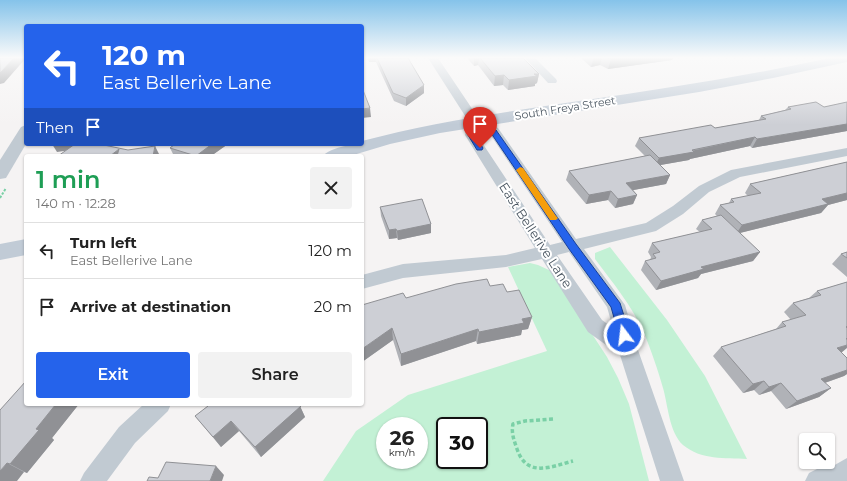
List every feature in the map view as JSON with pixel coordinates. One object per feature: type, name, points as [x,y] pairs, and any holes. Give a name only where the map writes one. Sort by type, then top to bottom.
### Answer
[{"type":"main road","name":"South Freya Street","points":[[364,146],[424,131],[474,122],[736,80]]},
{"type":"main road","name":"South Freya Street","points":[[338,154],[363,146]]},
{"type":"main road","points":[[0,252],[24,248]]},
{"type":"street","points":[[447,80],[474,122]]},
{"type":"street","name":"East Bellerive Lane","points":[[628,350],[595,326],[471,135],[474,122],[494,131],[572,246],[616,306],[628,350],[672,481]]},
{"type":"street","points":[[0,174],[24,133]]},
{"type":"street","points":[[364,281],[403,271],[506,261],[651,227],[678,210],[704,189],[736,174],[847,152]]},
{"type":"street","points":[[92,481],[127,435],[158,406]]},
{"type":"street","points":[[816,481],[838,477],[847,470]]},
{"type":"path","points":[[553,419],[526,421],[513,424],[511,429],[512,438],[522,460],[528,466],[537,469],[573,461]]},
{"type":"green space","points":[[610,247],[667,320],[705,376],[747,459],[705,456],[690,450],[678,440],[672,426],[661,381],[644,333],[628,304],[595,259],[595,253]]},
{"type":"green space","points":[[530,263],[551,271],[607,357],[618,378],[629,404],[649,481],[323,481],[356,431],[376,417],[376,469],[428,469],[428,417],[376,417],[408,395],[547,351],[508,267]]},
{"type":"building","points":[[387,80],[421,80],[424,85],[406,98],[393,93]]},
{"type":"building","points":[[364,93],[370,108],[364,109]]},
{"type":"building","points":[[816,102],[824,107],[847,102],[847,124],[757,139],[755,137],[692,150],[694,152],[659,158],[639,138],[711,125],[715,128],[766,119],[761,116],[791,109],[788,107]]},
{"type":"building","points":[[72,146],[109,146],[128,150],[155,146],[153,154],[118,154],[119,149],[113,154],[61,154]]},
{"type":"building","points":[[172,146],[209,146],[199,154],[190,154],[170,148]]},
{"type":"building","points":[[650,155],[670,175],[626,183],[637,195],[618,199],[611,191],[589,195],[569,171]]},
{"type":"building","points":[[847,162],[847,193],[822,199],[828,204],[742,225],[720,205],[734,202],[731,199],[761,193],[750,184]]},
{"type":"building","points":[[422,199],[431,224],[397,231],[396,229],[389,230],[380,207]]},
{"type":"building","points":[[721,215],[760,252],[701,267],[704,269],[661,281],[645,261],[656,258],[653,254],[660,252],[652,243],[712,229],[702,220]]},
{"type":"building","points":[[847,252],[847,258],[841,254]]},
{"type":"building","points":[[487,279],[490,286],[503,284],[507,292],[519,290],[532,317],[522,319],[524,323],[479,332],[478,329],[401,354],[392,328],[364,348],[364,304],[403,293],[406,298],[456,284]]},
{"type":"building","points":[[847,282],[847,345],[837,348],[847,358],[847,370],[821,379],[831,388],[797,401],[781,383],[769,387],[764,381],[753,384],[721,347],[786,326],[782,322],[806,315],[793,303],[821,295],[817,291]]},
{"type":"building","points":[[24,383],[24,406],[54,406],[36,429],[39,430],[10,464],[7,463],[0,471],[0,410]]},
{"type":"building","points":[[208,406],[301,406],[255,447],[231,421],[213,437],[195,416]]},
{"type":"building","points":[[166,462],[216,466],[210,481],[147,481],[149,477],[158,478]]},
{"type":"slow traffic","points":[[520,170],[553,218]]},
{"type":"route","points":[[480,148],[471,135],[474,122],[494,131],[572,246],[616,306],[624,335]]}]
